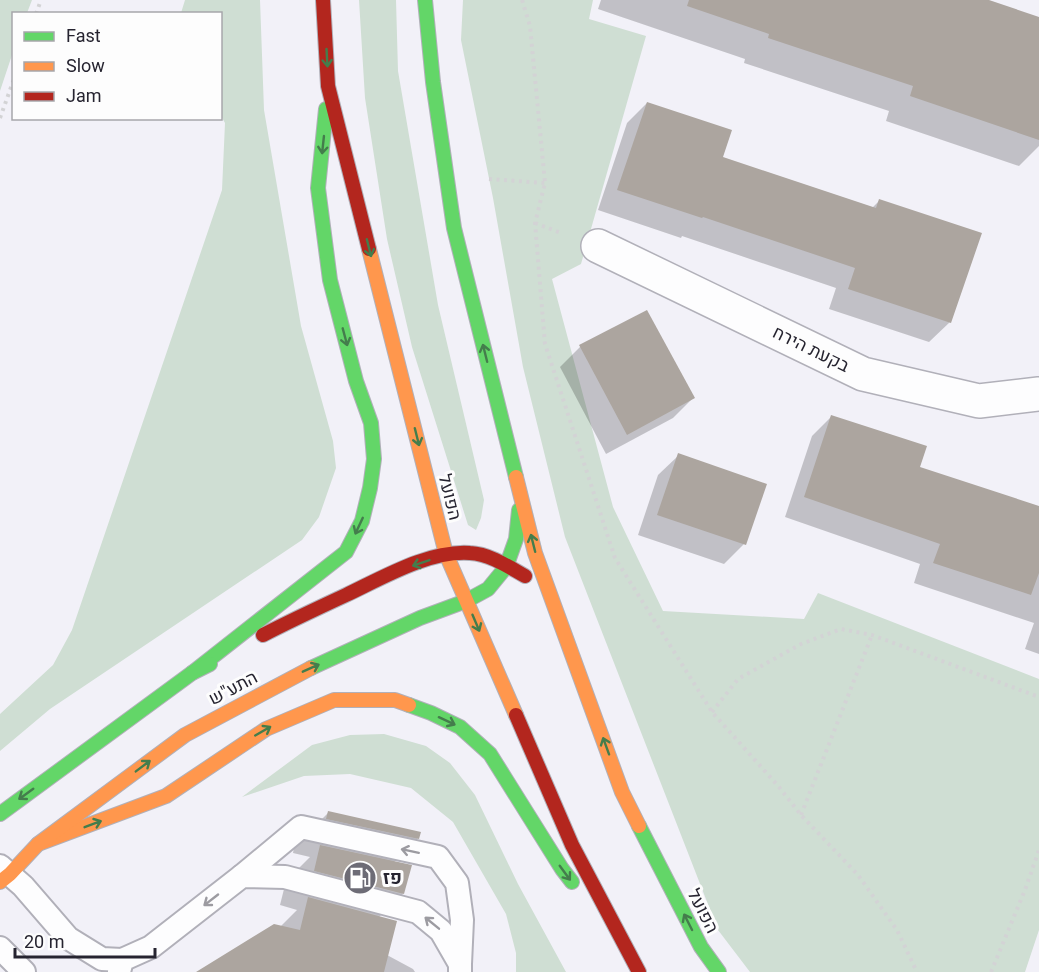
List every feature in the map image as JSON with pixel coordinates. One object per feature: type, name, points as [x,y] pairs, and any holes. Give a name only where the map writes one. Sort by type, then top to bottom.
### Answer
[{"type":"main road","name":"הפועל","points":[[323,0],[328,86],[446,554],[572,845],[639,972]]},
{"type":"main road","name":"הפועל","points":[[425,0],[433,82],[454,228],[535,553],[622,792],[701,947],[719,972]]},
{"type":"main road","points":[[192,673],[345,552],[363,521],[374,459],[371,423],[356,381],[330,280],[318,188],[328,86]]},
{"type":"main road","name":"התע\"ש","points":[[3,874],[38,844],[185,735],[300,673],[489,589],[506,567],[516,539],[521,493]]},
{"type":"main road","name":"התע\"ש","points":[[0,814],[192,673],[286,623],[409,567],[446,554],[473,553],[493,560],[535,581],[551,595]]},
{"type":"main road","points":[[38,844],[166,796],[266,729],[334,700],[395,700],[431,713],[460,727],[490,753],[562,869],[639,972]]},
{"type":"street","name":"בקעת הירח","points":[[598,246],[863,374],[978,402],[1039,394]]},
{"type":"lane","points":[[3,874],[23,886],[68,938],[102,958],[121,966],[151,947],[301,827],[438,857],[457,882],[462,920],[460,968]]},
{"type":"lane","points":[[38,844],[28,871],[44,909]]},
{"type":"lane","points":[[242,876],[285,877],[418,912],[441,931],[460,968]]},
{"type":"lane","points":[[0,948],[24,972]]},
{"type":"path","points":[[522,0],[530,26],[545,183],[535,223],[545,344],[615,558],[712,711],[801,815],[858,875],[897,930],[917,972]]},
{"type":"path","points":[[0,118],[12,85]]},
{"type":"path","points":[[485,179],[545,183]]},
{"type":"path","points":[[712,711],[738,679],[801,644],[841,629],[872,635],[1039,697]]},
{"type":"path","points":[[801,815],[872,635]]},
{"type":"path","points":[[991,972],[1039,850]]},
{"type":"shaded area","points":[[0,0],[32,0],[27,12],[12,12],[12,55],[0,91]]},
{"type":"shaded area","points":[[185,0],[260,0],[264,110],[301,326],[333,441],[336,468],[319,517],[302,540],[50,709],[0,751],[0,714],[53,665],[72,630],[222,190],[225,123],[222,118],[222,12],[181,12]]},
{"type":"shaded area","points":[[359,0],[396,0],[398,71],[438,305],[484,500],[476,530],[468,525],[412,347],[387,239],[365,98]]},
{"type":"shaded area","points":[[463,0],[593,0],[589,19],[646,36],[581,264],[552,279],[613,507],[663,611],[804,619],[818,593],[1039,679],[1039,930],[1025,972],[750,972],[718,930],[565,537],[523,367],[493,198],[461,40]]},
{"type":"shaded area","points":[[384,734],[426,746],[450,763],[475,795],[518,884],[566,972],[516,972],[516,953],[506,914],[453,822],[411,788],[350,774],[304,776],[242,797],[312,745],[350,735]]},
{"type":"building","points":[[689,0],[989,0],[1039,17],[1039,140],[910,96],[913,86],[768,38],[769,34],[687,6]]},
{"type":"building","points":[[647,102],[732,130],[723,157],[876,208],[879,199],[982,233],[951,323],[848,289],[855,268],[617,190]]},
{"type":"building","points":[[647,310],[695,398],[627,435],[579,345]]},
{"type":"building","points":[[831,415],[927,446],[920,467],[1039,506],[1039,573],[1031,595],[933,563],[940,544],[804,497]]},
{"type":"building","points":[[678,453],[767,484],[746,545],[657,515]]},
{"type":"building","points":[[328,811],[421,832],[419,839],[326,819]]},
{"type":"building","points":[[320,845],[412,865],[404,894],[314,871]]},
{"type":"building","points":[[308,897],[397,921],[384,972],[196,972],[274,924],[300,930]]},
{"type":"traffic: fast","points":[[425,0],[433,82],[454,228],[516,477]]},
{"type":"traffic: fast","points":[[192,673],[346,552],[362,521],[370,488],[374,459],[371,423],[356,381],[330,280],[318,188],[326,109]]},
{"type":"traffic: fast","points":[[311,668],[420,618],[466,601],[488,589],[506,567],[516,539],[519,510]]},
{"type":"traffic: fast","points":[[0,814],[192,673],[210,664]]},
{"type":"traffic: fast","points":[[409,705],[460,727],[490,754],[572,882]]},
{"type":"traffic: fast","points":[[639,826],[701,947],[719,972]]},
{"type":"traffic: slow","points":[[369,249],[446,554],[516,715]]},
{"type":"traffic: slow","points":[[516,477],[535,553],[622,792],[639,826]]},
{"type":"traffic: slow","points":[[0,882],[38,844],[185,735],[311,668]]},
{"type":"traffic: slow","points":[[38,844],[166,796],[266,729],[334,700],[395,700],[409,705]]},
{"type":"traffic: jam","points":[[323,0],[328,86],[369,249]]},
{"type":"traffic: jam","points":[[263,635],[390,573],[438,556],[454,553],[477,554],[499,562],[525,576]]},
{"type":"traffic: jam","points":[[516,715],[572,845],[639,972]]},
{"type":"place","name":"פז","points":[[360,878]]}]
